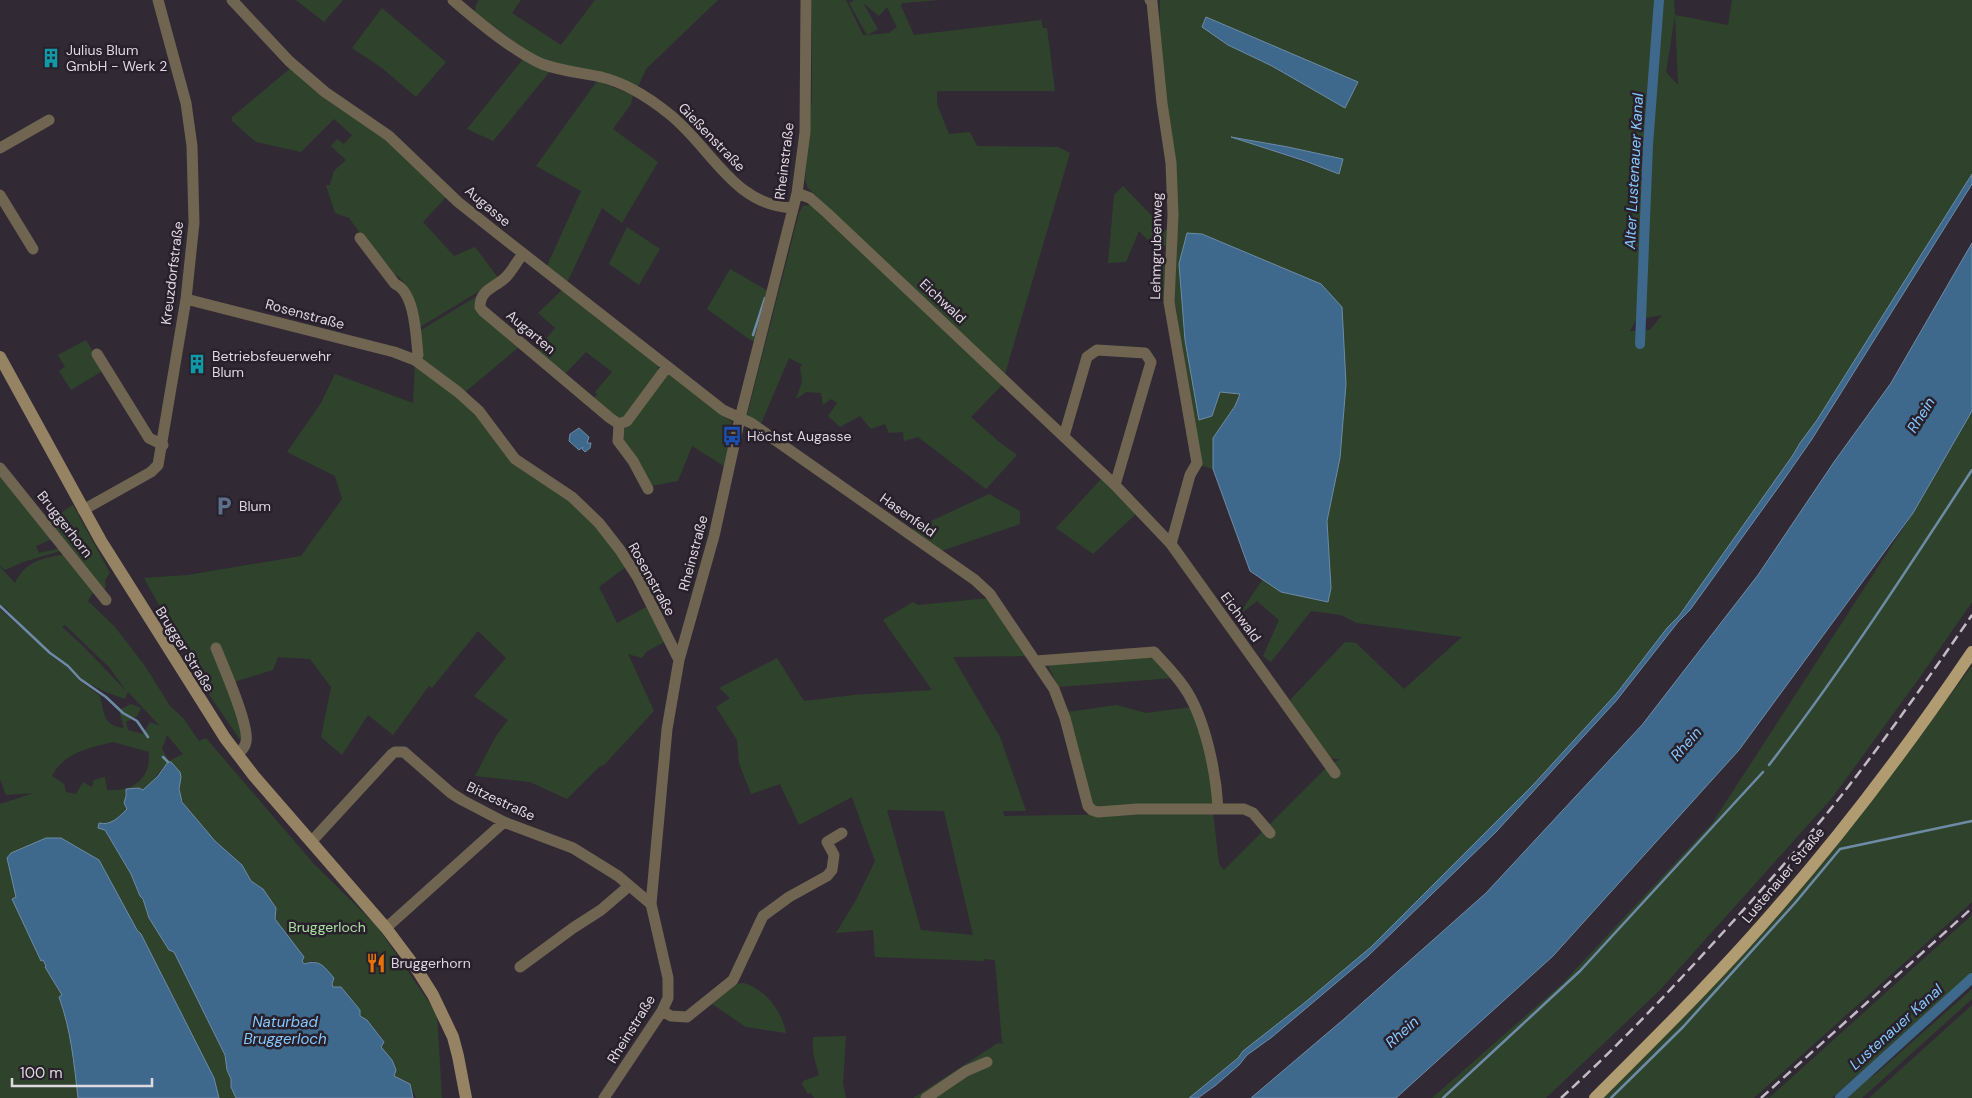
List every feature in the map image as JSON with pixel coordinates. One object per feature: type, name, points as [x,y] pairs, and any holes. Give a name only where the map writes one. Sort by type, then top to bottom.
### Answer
[{"type":"main road","name":"Brugger Straße","points":[[0,357],[84,510],[163,642],[237,754],[386,928],[416,968],[442,1012],[453,1037],[466,1098]]},
{"type":"main road","name":"Lustenauer Straße","points":[[1595,1098],[1685,1008],[1780,904],[1869,794],[1943,695],[1972,652]]},
{"type":"street","name":"Kreuzdorfstraße","points":[[84,510],[151,472],[158,465],[186,299],[194,223],[192,146],[186,103],[158,0]]},
{"type":"street","name":"Augasse","points":[[232,0],[289,61],[325,92],[389,136],[458,202],[723,410],[740,418]]},
{"type":"street","name":"Gießenstraße","points":[[453,0],[535,60],[555,68],[618,83],[642,95],[677,120],[728,176],[749,195],[762,202],[783,208],[793,208]]},
{"type":"street","name":"Rheinstraße","points":[[604,1098],[662,1011],[668,998],[668,978],[650,904],[667,729],[679,660],[714,536],[740,418],[797,193],[805,132],[806,0]]},
{"type":"street","name":"Lehmgrubenweg","points":[[1151,1],[1162,104],[1171,162],[1173,216],[1169,302],[1198,463],[1190,475],[1171,544]]},
{"type":"street","points":[[0,148],[49,120]]},
{"type":"street","name":"Eichwald","points":[[797,193],[810,198],[828,213],[1115,485],[1171,544],[1335,773]]},
{"type":"street","points":[[0,195],[33,249]]},
{"type":"street","points":[[360,238],[406,294],[414,315],[418,355],[415,360]]},
{"type":"street","name":"Augarten","points":[[523,254],[507,277],[482,295],[480,307],[619,424]]},
{"type":"street","name":"Rosenstraße","points":[[186,299],[394,352],[415,360],[446,382],[479,411],[515,459],[565,492],[599,523],[620,550],[638,578],[679,660]]},
{"type":"street","points":[[1064,436],[1087,357],[1097,350],[1145,353],[1151,362],[1115,485]]},
{"type":"street","points":[[97,354],[150,438],[162,445]]},
{"type":"street","points":[[648,489],[618,441],[619,424],[627,421],[666,366]]},
{"type":"street","name":"Hasenfeld","points":[[740,418],[751,423],[975,580],[990,594],[1054,689],[1065,718],[1088,806],[1092,810],[1098,812],[1137,809],[1244,809],[1253,813],[1270,833]]},
{"type":"street","name":"Bruggerhorn","points":[[0,468],[106,600]]},
{"type":"street","points":[[216,648],[247,735],[244,748],[237,754]]},
{"type":"street","points":[[1036,661],[1154,652],[1185,688],[1195,708],[1217,783],[1218,808]]},
{"type":"street","name":"Bitzestraße","points":[[311,842],[395,752],[404,752],[451,793],[504,822],[574,848],[598,862],[650,904]]},
{"type":"street","points":[[386,928],[504,822]]},
{"type":"street","points":[[662,1011],[671,1016],[687,1017],[726,987],[738,972],[763,916],[789,897],[827,876],[832,870],[834,856],[827,842],[842,833]]},
{"type":"street","points":[[520,967],[573,928],[602,910],[629,886]]},
{"type":"street","points":[[926,1098],[966,1071],[987,1062]]},
{"type":"green space","points":[[296,0],[343,0],[324,22]]},
{"type":"green space","points":[[479,0],[521,0],[512,13],[561,45],[595,0],[718,0],[646,69],[637,89],[551,63],[529,53],[475,12]]},
{"type":"green space","points":[[812,0],[846,0],[863,35],[867,35],[849,3],[854,0],[941,0],[902,3],[901,6],[914,35],[1041,20],[1043,28],[1047,28],[1055,91],[937,91],[937,104],[949,134],[970,132],[977,146],[1058,147],[1070,153],[1005,374],[941,316],[808,188],[805,180],[812,96]],"holes":[[[863,3],[879,16],[887,7],[897,27],[889,33],[868,35],[878,29]]]},
{"type":"green space","points":[[1160,0],[1674,0],[1675,15],[1728,25],[1732,0],[1972,0],[1972,174],[1817,420],[1679,616],[1667,628],[1617,693],[1533,785],[1371,947],[1243,1051],[1238,1058],[1189,1098],[913,1098],[998,1043],[1005,1044],[1002,1042],[995,960],[875,957],[873,930],[836,933],[856,900],[875,861],[852,797],[799,825],[780,784],[751,794],[739,763],[737,740],[716,707],[730,698],[719,688],[777,658],[804,701],[854,695],[932,690],[883,620],[913,602],[918,605],[990,598],[1029,657],[953,657],[1000,737],[1026,811],[1003,811],[1004,816],[1213,813],[1219,864],[1224,870],[1326,768],[1340,759],[1334,759],[1326,755],[1290,704],[1291,699],[1345,642],[1356,643],[1404,689],[1462,637],[1357,623],[1341,615],[1311,611],[1271,662],[1263,656],[1279,620],[1257,601],[1238,616],[1263,579],[1281,592],[1328,602],[1331,588],[1327,521],[1340,458],[1250,256],[1202,234],[1187,233],[1179,264],[1185,340],[1212,416],[1220,392],[1240,393],[1235,406],[1213,438],[1213,469],[1202,466],[1193,427],[1176,307],[1159,297],[1154,264],[1175,253],[1171,244],[1156,248],[1139,231],[1126,262],[1108,263],[1114,195],[1123,186],[1154,218],[1160,235],[1169,227],[1176,225],[1159,51]],"holes":[[[1675,15],[1678,84],[1666,72]],[[1206,17],[1358,83],[1345,108],[1272,66],[1228,45],[1202,27]],[[1236,138],[1342,159],[1339,174]],[[1662,315],[1650,330],[1630,331],[1636,320]],[[887,810],[944,811],[973,935],[921,930]]]},
{"type":"green space","points":[[382,8],[446,62],[416,97],[382,68],[352,48]]},
{"type":"green space","points":[[523,59],[551,70],[493,141],[467,129]]},
{"type":"green space","points":[[292,67],[370,125],[447,196],[423,222],[454,256],[475,247],[499,279],[417,329],[415,312],[407,287],[396,275],[389,272],[349,218],[335,213],[326,185],[330,185],[334,171],[346,160],[331,146],[337,139],[344,144],[352,135],[334,119],[301,152],[256,142],[232,121],[232,117]]},
{"type":"green space","points":[[597,81],[633,95],[631,104],[613,129],[658,162],[622,223],[602,208],[566,285],[546,268],[581,191],[536,166]]},
{"type":"green space","points":[[810,205],[1004,383],[971,417],[1017,455],[986,489],[918,437],[904,441],[903,432],[889,433],[885,424],[871,429],[860,416],[840,427],[828,416],[837,403],[831,399],[823,405],[821,393],[806,392],[796,399],[802,382],[800,367],[803,365],[789,358],[760,426],[747,415],[799,213],[803,206]]},
{"type":"green space","points":[[627,227],[660,249],[639,285],[609,264]]},
{"type":"green space","points":[[730,269],[768,291],[756,340],[752,341],[707,309]]},
{"type":"green space","points":[[563,289],[658,366],[658,371],[624,417],[618,419],[593,399],[597,395],[595,392],[612,372],[586,352],[565,374],[536,351],[555,328],[538,313]]},
{"type":"green space","points":[[477,296],[520,346],[464,393],[420,357],[418,332]]},
{"type":"green space","points":[[86,340],[104,370],[71,390],[59,371],[65,367],[58,355]]},
{"type":"green space","points":[[415,364],[465,402],[492,436],[583,510],[627,566],[599,587],[617,623],[648,606],[666,641],[646,652],[642,658],[628,654],[654,711],[604,765],[599,767],[567,799],[530,782],[475,776],[496,736],[508,720],[474,696],[506,658],[478,631],[432,688],[429,686],[393,735],[368,715],[342,755],[321,737],[331,687],[310,659],[278,657],[273,670],[234,682],[216,644],[211,644],[235,706],[243,740],[241,741],[210,696],[144,578],[188,575],[301,556],[342,499],[335,476],[287,452],[321,403],[335,374],[413,403]]},
{"type":"green space","points":[[666,375],[671,375],[678,379],[732,422],[727,445],[730,446],[724,466],[692,446],[678,481],[651,486],[623,444],[624,430]]},
{"type":"green space","points":[[1972,411],[1972,602],[1832,798],[1660,990],[1546,1098],[1432,1098],[1562,984],[1713,822],[1913,513]]},
{"type":"green space","points":[[0,474],[54,538],[36,546],[39,553],[61,548],[60,551],[23,562],[5,570],[0,566]]},
{"type":"green space","points":[[1103,477],[1138,512],[1093,554],[1056,528]]},
{"type":"green space","points":[[989,494],[1020,511],[1020,524],[941,551],[912,530]]},
{"type":"green space","name":"Bruggerloch","points":[[73,505],[110,573],[105,580],[106,588],[92,594],[87,603],[89,602],[115,627],[145,666],[170,706],[183,718],[199,741],[206,738],[313,863],[377,926],[437,1014],[442,1098],[416,1098],[410,1084],[394,1077],[393,1064],[381,1047],[384,1041],[368,1020],[360,1016],[360,1010],[341,987],[333,987],[334,978],[314,961],[304,964],[302,954],[275,919],[276,908],[261,887],[251,881],[242,865],[215,841],[186,807],[180,796],[180,774],[171,762],[163,768],[146,788],[140,791],[125,792],[127,809],[113,822],[106,825],[105,830],[131,874],[143,899],[149,918],[169,950],[174,952],[225,1055],[231,1087],[236,1098],[0,1098],[0,804],[34,793],[6,795],[0,779],[0,609],[55,659],[66,666],[79,680],[100,696],[106,718],[112,725],[124,728],[119,710],[131,704],[141,708],[137,716],[126,722],[128,730],[143,734],[150,722],[160,726],[128,692],[125,699],[86,682],[22,627],[5,607],[0,605],[0,567],[15,583],[25,568],[39,560],[72,553],[47,522]],"holes":[[[65,625],[109,667],[127,692],[62,627]],[[167,735],[183,754],[169,761],[162,749]],[[113,742],[149,752],[147,770],[138,782],[125,789],[107,790],[105,777],[94,780],[92,787],[83,782],[76,794],[66,792],[64,784],[52,776],[63,761],[86,749]]]},
{"type":"green space","points":[[1146,655],[1157,660],[1173,678],[1058,687],[1048,665]]},
{"type":"green space","points":[[1972,666],[1972,902],[1754,1098],[1599,1098],[1890,775]]},
{"type":"green space","points":[[1117,705],[1146,713],[1192,707],[1210,766],[1214,804],[1099,809],[1093,805],[1067,712]]},
{"type":"green space","points":[[1972,915],[1972,972],[1832,1098],[1769,1098]]},
{"type":"green space","points":[[744,983],[752,986],[772,1002],[781,1017],[786,1033],[746,1027],[709,1002],[736,984]]},
{"type":"green space","points":[[1972,989],[1972,999],[1862,1098],[1848,1098],[1866,1079],[1876,1074]]},
{"type":"green space","points":[[1972,1005],[1972,1098],[1869,1098]]},
{"type":"green space","points":[[846,1036],[843,1084],[846,1098],[814,1098],[811,1093],[808,1094],[802,1084],[803,1081],[819,1075],[813,1053],[813,1037]]},
{"type":"water","points":[[1206,17],[1358,82],[1345,108],[1272,66],[1228,45],[1202,27]]},
{"type":"water","points":[[1231,137],[1343,159],[1339,174],[1305,161]]},
{"type":"water","points":[[1972,174],[1972,184],[1812,439],[1690,610],[1678,622],[1616,701],[1496,832],[1368,956],[1272,1037],[1247,1055],[1239,1065],[1216,1085],[1198,1098],[1189,1098],[1238,1058],[1243,1051],[1371,947],[1533,785],[1617,693],[1667,628],[1679,616],[1817,420]]},
{"type":"water","points":[[1187,233],[1202,234],[1321,284],[1342,307],[1346,384],[1340,458],[1327,521],[1331,588],[1328,602],[1281,592],[1250,571],[1213,469],[1213,438],[1235,406],[1240,394],[1220,392],[1212,416],[1199,420],[1185,340],[1179,264]]},
{"type":"water","name":"Rhein","points":[[1972,243],[1972,411],[1913,513],[1739,750],[1553,956],[1396,1098],[1251,1098],[1344,1019],[1486,893],[1642,725],[1758,575],[1834,462],[1891,383]]},
{"type":"water","points":[[579,428],[589,437],[587,443],[591,443],[590,448],[585,452],[582,449],[583,447],[579,450],[569,441],[570,434]]},
{"type":"water","name":"Naturbad Bruggerloch","points":[[168,762],[171,762],[180,772],[179,789],[182,802],[215,841],[242,865],[251,881],[263,889],[276,908],[275,919],[304,957],[302,961],[304,964],[318,963],[325,967],[334,978],[333,987],[341,987],[360,1010],[360,1016],[367,1020],[384,1042],[381,1047],[392,1060],[396,1070],[394,1076],[410,1084],[413,1098],[236,1098],[231,1087],[225,1055],[174,952],[169,950],[149,918],[143,899],[131,874],[105,830],[98,828],[99,823],[111,822],[127,809],[124,803],[126,789],[139,788],[143,790],[158,776]]},
{"type":"water","points":[[46,838],[61,838],[99,860],[137,930],[141,934],[214,1078],[219,1098],[78,1098],[69,1034],[59,997],[62,995],[45,967],[43,960],[41,961],[12,899],[16,897],[7,858],[11,853]]},
{"type":"waterway","name":"Alter Lustenauer Kanal","points":[[1640,344],[1648,145],[1659,0]]},
{"type":"waterway","points":[[753,335],[765,298]]},
{"type":"waterway","points":[[1769,765],[1848,656],[1972,470]]},
{"type":"waterway","points":[[0,606],[50,653],[68,666],[80,679],[106,697],[123,713],[137,721],[148,737]]},
{"type":"waterway","points":[[163,757],[168,762]]},
{"type":"waterway","points":[[1443,1098],[1580,971],[1763,772]]},
{"type":"waterway","points":[[1611,1098],[1683,1027],[1795,903],[1840,849],[1972,821]]},
{"type":"waterway","name":"Lustenauer Kanal","points":[[1840,1098],[1972,978]]},
{"type":"railway","points":[[1561,1098],[1602,1060],[1660,1000],[1796,850],[1875,751],[1972,615]]},
{"type":"railway","points":[[1761,1098],[1972,908]]},
{"type":"place","name":"Julius Blum GmbH - Werk 2","points":[[51,58]]},
{"type":"place","name":"Betriebsfeuerwehr Blum","points":[[197,364]]},
{"type":"place","name":"Höchst Augasse","points":[[732,436]]},
{"type":"place","name":"Blum","points":[[224,506]]},
{"type":"place","name":"Bruggerhorn","points":[[376,963]]}]
